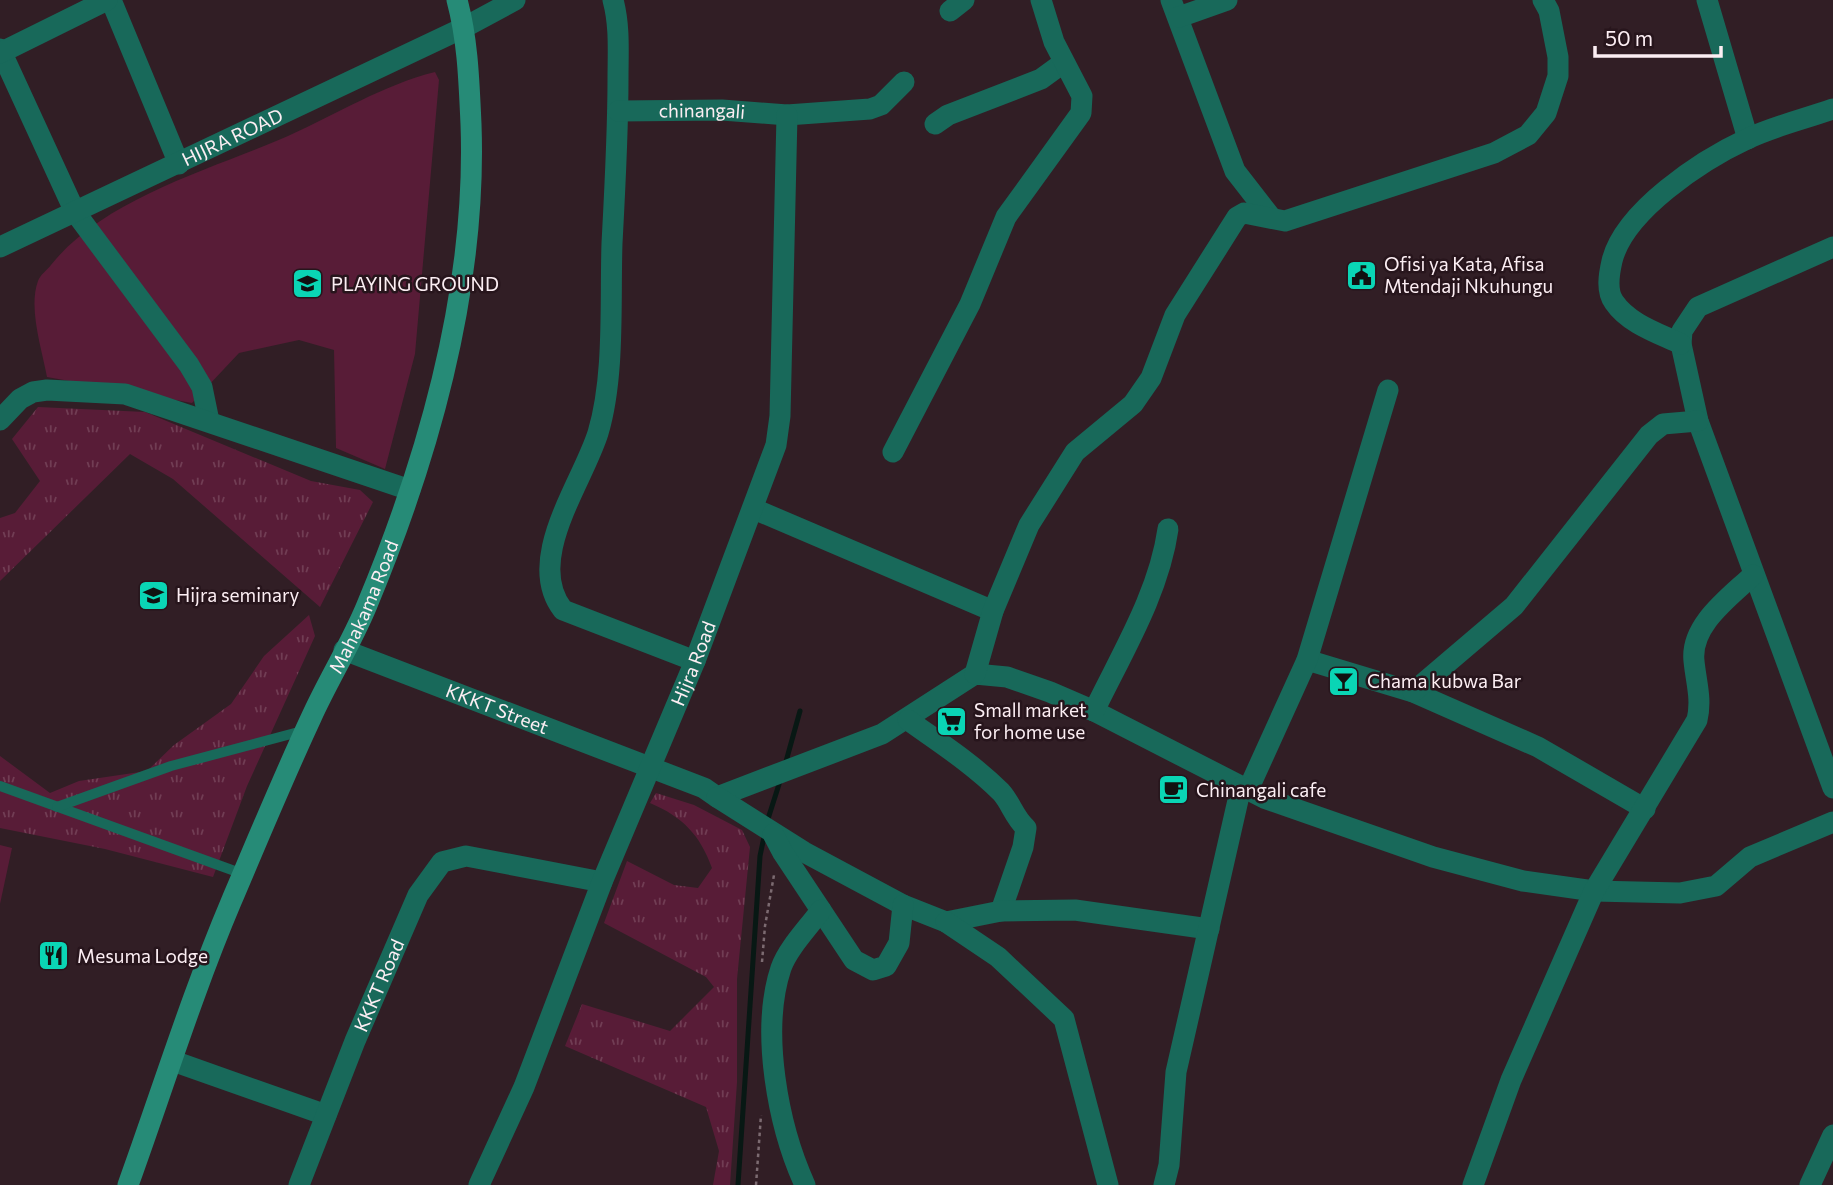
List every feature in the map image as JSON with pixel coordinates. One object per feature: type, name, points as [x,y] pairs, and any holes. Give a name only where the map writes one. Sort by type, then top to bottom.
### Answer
[{"type":"street","points":[[179,164],[109,0],[0,51],[75,212],[189,365],[202,387],[209,421]]},
{"type":"street","name":"Mahakama Road","points":[[128,1185],[197,988],[243,874],[306,730],[366,607],[410,490],[434,407],[458,305],[468,227],[472,156],[465,27],[457,0]]},
{"type":"street","points":[[613,0],[618,33],[618,111],[607,374],[598,432],[560,523],[550,556],[548,579],[552,596],[563,610],[695,661]]},
{"type":"street","points":[[893,453],[970,303],[1006,217],[1081,113],[1082,96],[1063,63],[1041,0]]},
{"type":"street","points":[[1227,0],[1175,9],[1235,170],[1270,216]]},
{"type":"street","points":[[717,797],[882,734],[908,720],[975,674],[993,611],[1030,525],[1068,461],[1133,404],[1151,378],[1175,315],[1237,217],[1244,213],[1285,221],[1395,188],[1494,153],[1528,135],[1546,114],[1558,76],[1558,57],[1549,11],[1543,0]]},
{"type":"street","points":[[1707,0],[1748,139]]},
{"type":"street","name":"HIJRA ROAD","points":[[0,247],[465,27],[511,2]]},
{"type":"street","points":[[935,124],[948,115],[1041,79],[1063,63]]},
{"type":"street","name":"chinangali","points":[[618,111],[722,110],[787,115],[870,109],[881,105],[904,82]]},
{"type":"street","points":[[1681,344],[1626,316],[1612,300],[1608,278],[1616,244],[1631,223],[1654,202],[1705,163],[1748,139],[1833,109]]},
{"type":"street","name":"Hijra Road","points":[[479,1185],[524,1087],[602,882],[695,661],[776,445],[780,416],[787,115]]},
{"type":"street","points":[[1833,247],[1698,307],[1682,331],[1681,344],[1699,421],[1833,788]]},
{"type":"street","points":[[0,420],[20,398],[47,390],[125,394],[410,490]]},
{"type":"street","points":[[1164,1185],[1169,1165],[1176,1072],[1244,789],[1307,660],[1388,390]]},
{"type":"street","points":[[1413,692],[1514,606],[1649,435],[1663,424],[1699,421]]},
{"type":"street","points":[[754,509],[993,611]]},
{"type":"street","points":[[1094,710],[1152,588],[1164,552],[1168,529]]},
{"type":"street","points":[[1472,1185],[1511,1080],[1594,891],[1697,720],[1700,706],[1693,658],[1698,637],[1708,619],[1753,575]]},
{"type":"street","name":"KKKT Street","points":[[344,650],[704,788],[804,852],[903,905],[946,922],[998,957],[1064,1018],[1108,1185]]},
{"type":"street","points":[[1307,660],[1413,692],[1538,747],[1645,809]]},
{"type":"street","points":[[975,674],[1007,677],[1094,710],[1244,789],[1433,857],[1522,881],[1594,891],[1657,895],[1716,886],[1750,858],[1833,822]]},
{"type":"street","points":[[908,720],[978,770],[1004,795],[1015,819],[1026,828],[1023,847],[1001,911]]},
{"type":"street","points":[[772,830],[783,853],[854,960],[873,970],[886,966],[899,943],[903,905]]},
{"type":"street","name":"KKKT Road","points":[[299,1185],[418,895],[442,862],[466,856],[602,882]]},
{"type":"street","points":[[805,1185],[779,1104],[772,1050],[775,1000],[781,966],[821,910]]},
{"type":"street","points":[[946,922],[1001,911],[1076,910],[1209,929]]},
{"type":"street","points":[[173,1061],[326,1115]]},
{"type":"street","points":[[1810,1185],[1833,1135]]},
{"type":"lane","points":[[57,807],[172,766],[306,730]]},
{"type":"lane","points":[[0,786],[243,874]]},
{"type":"green space","points":[[435,72],[439,80],[415,354],[385,469],[336,448],[334,350],[299,340],[239,353],[192,403],[47,377],[35,316],[35,292],[40,277],[73,242],[129,203],[288,136],[379,92]]},
{"type":"green space","points":[[38,407],[145,412],[311,481],[360,490],[373,502],[320,607],[173,479],[130,454],[0,581],[0,518],[15,513],[40,481],[12,439]]},
{"type":"green space","points":[[309,615],[315,636],[247,786],[213,877],[105,849],[0,828],[0,756],[50,793],[79,781],[147,771],[174,745],[231,704],[264,656]]},
{"type":"green space","points":[[656,793],[694,805],[742,830],[750,847],[737,979],[737,1082],[730,1185],[713,1185],[719,1151],[706,1107],[565,1046],[582,1004],[670,1031],[714,987],[706,977],[604,923],[627,861],[674,885],[698,888],[712,868],[702,846],[689,828],[672,814],[650,803]]},
{"type":"green space","points":[[0,845],[12,848],[0,904]]},
{"type":"waterway","points":[[785,765],[800,711]]},
{"type":"waterway","points":[[767,822],[781,778]]},
{"type":"waterway","points":[[738,1185],[760,856],[765,832]]},
{"type":"place","name":"Ofisi ya Kata, Afisa Mtendaji Nkuhungu","points":[[1361,275]]},
{"type":"place","name":"PLAYING GROUND","points":[[308,284]]},
{"type":"place","name":"Hijra seminary","points":[[153,595]]},
{"type":"place","name":"Chama kubwa Bar","points":[[1344,681]]},
{"type":"place","name":"Small market for home use","points":[[951,721]]},
{"type":"place","name":"Chinangali cafe","points":[[1173,790]]},
{"type":"place","name":"Mesuma Lodge","points":[[54,956]]}]
